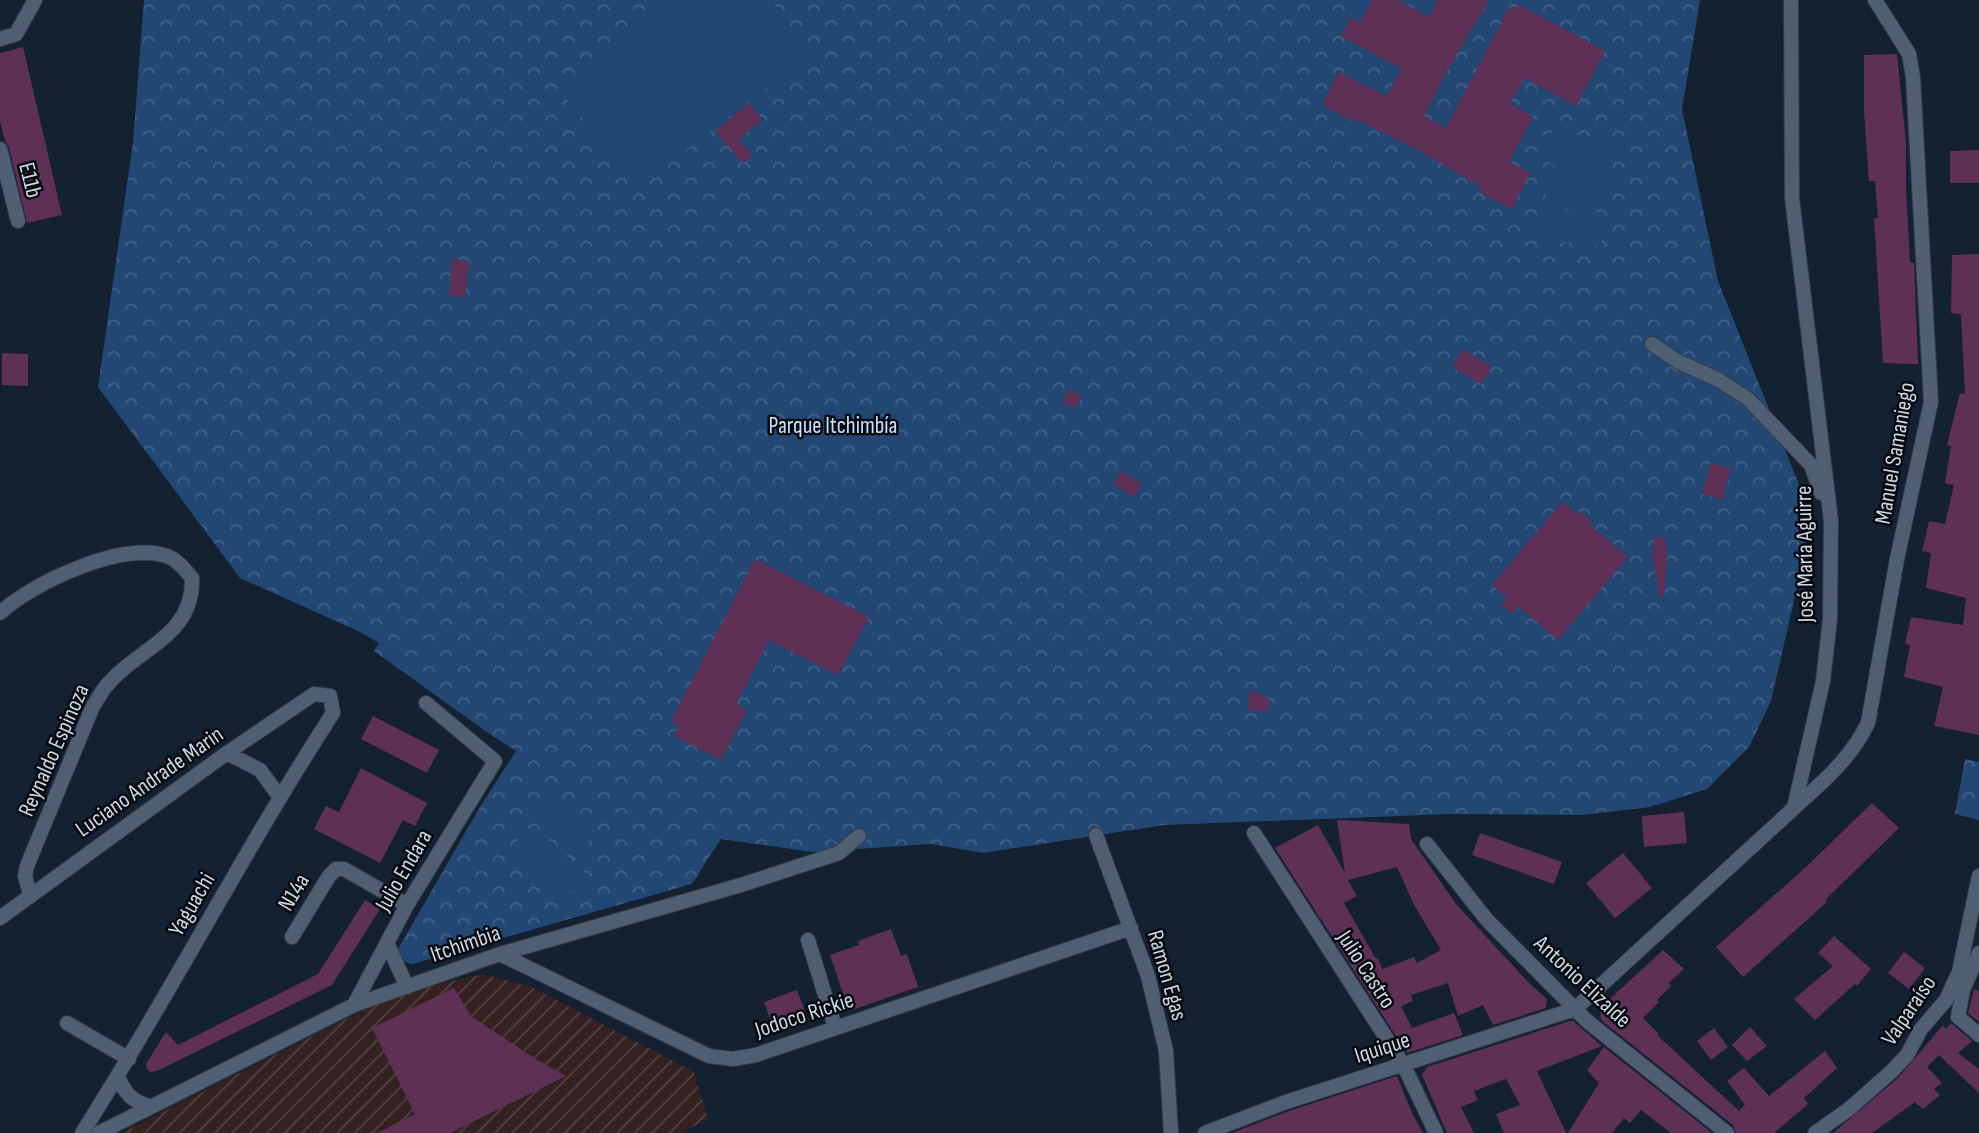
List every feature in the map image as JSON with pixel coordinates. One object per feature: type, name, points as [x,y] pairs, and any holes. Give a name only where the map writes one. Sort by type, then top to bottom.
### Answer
[{"type":"street","points":[[0,39],[16,34],[35,0]]},
{"type":"street","name":"José María Aguirre","points":[[1791,0],[1792,198],[1831,521],[1830,619],[1823,681],[1794,807]]},
{"type":"street","name":"Manuel Samaniego","points":[[1794,807],[1846,759],[1859,742],[1868,723],[1897,559],[1931,402],[1913,77],[1909,54],[1875,0]]},
{"type":"street","name":"E11b","points":[[0,149],[18,220]]},
{"type":"street","points":[[1652,344],[1676,361],[1718,380],[1748,399],[1811,465],[1831,521]]},
{"type":"street","name":"Reynaldo Espinoza","points":[[0,613],[36,586],[82,565],[118,556],[143,553],[168,556],[182,565],[192,578],[192,591],[183,618],[168,634],[108,683],[93,706],[27,866],[25,876],[30,894]]},
{"type":"street","name":"Luciano Andrade Marin","points":[[0,918],[30,894],[314,694],[330,696]]},
{"type":"street","name":"Yaguachi","points":[[82,1133],[130,1059],[279,796],[333,713],[330,696]]},
{"type":"street","name":"Julio Endara","points":[[354,1005],[407,905],[495,761],[426,703]]},
{"type":"street","points":[[228,753],[260,771],[279,796]]},
{"type":"street","points":[[1576,1009],[1794,807]]},
{"type":"street","name":"Julio Castro","points":[[1254,833],[1403,1064],[1436,1133]]},
{"type":"street","name":"Ramon Egas","points":[[1096,835],[1147,976],[1166,1051],[1171,1133]]},
{"type":"street","name":"Itchimbia","points":[[99,1133],[354,1005],[500,954],[741,885],[839,853],[859,836]]},
{"type":"street","name":"Antonio Elizalde","points":[[1427,844],[1487,920],[1587,1021],[1727,1133]]},
{"type":"street","name":"N14a","points":[[292,937],[336,869],[344,869],[407,905]]},
{"type":"street","name":"Valparaíso","points":[[1815,1133],[1849,1109],[1892,1071],[1907,1055],[1921,1029],[1946,1000],[1959,972],[1979,876]]},
{"type":"street","name":"Jodoco Rickie","points":[[500,954],[709,1056],[733,1059],[756,1055],[1131,928]]},
{"type":"street","points":[[808,940],[835,1027]]},
{"type":"street","points":[[388,945],[407,987]]},
{"type":"street","name":"Valparaíso","points":[[1979,953],[1964,990],[1958,1017],[1979,1035]]},
{"type":"street","name":"Iquique","points":[[1205,1133],[1286,1102],[1576,1009]]},
{"type":"street","points":[[66,1023],[130,1059]]},
{"type":"street","points":[[118,1077],[127,1096],[151,1107]]},
{"type":"shaded area","points":[[483,974],[532,987],[694,1072],[708,1119],[680,1133],[122,1133],[395,994]]},
{"type":"green space","name":"Parque Itchimbía","points":[[144,0],[1700,0],[1682,109],[1718,281],[1801,490],[1806,548],[1771,701],[1749,747],[1707,789],[1650,807],[1582,815],[1449,814],[1164,825],[983,853],[931,844],[812,852],[721,839],[692,884],[412,964],[406,962],[400,957],[398,949],[480,807],[516,751],[374,651],[379,643],[240,578],[98,387],[133,142]]},
{"type":"green space","points":[[675,0],[770,0],[811,52],[638,188],[560,91]]},
{"type":"green space","points":[[1552,132],[1613,139],[1609,171],[1549,165]]},
{"type":"green space","points":[[1548,170],[1609,176],[1605,209],[1545,202]]},
{"type":"green space","points":[[1544,208],[1605,214],[1601,246],[1541,240]]},
{"type":"green space","points":[[1965,759],[1979,762],[1979,820],[1955,814]]},
{"type":"green space","points":[[550,799],[597,828],[582,852],[535,823]]},
{"type":"green space","points":[[531,826],[588,875],[561,906],[504,856]]},
{"type":"building","points":[[1372,0],[1398,0],[1429,17],[1438,0],[1489,0],[1424,116],[1446,128],[1509,7],[1515,10],[1518,4],[1605,51],[1576,106],[1524,78],[1511,102],[1533,116],[1509,162],[1531,173],[1512,209],[1479,192],[1482,188],[1427,155],[1322,105],[1339,72],[1386,96],[1402,69],[1341,36],[1351,17],[1360,22]]},
{"type":"building","points":[[23,47],[62,215],[27,223],[0,121],[0,53]]},
{"type":"building","points":[[1897,54],[1906,143],[1906,189],[1910,262],[1914,263],[1918,364],[1883,363],[1874,218],[1878,218],[1875,181],[1869,181],[1864,111],[1864,55]]},
{"type":"building","points":[[749,103],[762,119],[739,139],[752,155],[742,163],[715,131]]},
{"type":"building","points":[[1979,150],[1979,183],[1950,183],[1950,151]]},
{"type":"building","points":[[1979,254],[1979,735],[1934,726],[1943,687],[1904,677],[1910,645],[1905,644],[1911,617],[1963,625],[1966,598],[1926,588],[1931,553],[1922,551],[1929,521],[1945,524],[1954,485],[1945,483],[1951,446],[1947,445],[1960,393],[1965,394],[1961,314],[1951,313],[1952,255]]},
{"type":"building","points":[[452,259],[469,261],[465,297],[449,296]]},
{"type":"building","points":[[1462,349],[1492,367],[1481,384],[1452,367]]},
{"type":"building","points":[[2,353],[28,354],[28,386],[2,385]]},
{"type":"building","points":[[1069,389],[1082,396],[1075,409],[1062,402]]},
{"type":"building","points":[[1711,463],[1731,468],[1722,500],[1702,494]]},
{"type":"building","points":[[1121,471],[1142,484],[1134,497],[1113,484]]},
{"type":"building","points":[[1562,502],[1577,514],[1580,511],[1592,522],[1590,525],[1628,557],[1558,640],[1519,607],[1513,614],[1501,604],[1507,597],[1492,585]]},
{"type":"building","points":[[1664,536],[1667,556],[1664,596],[1659,596],[1653,557],[1654,539]]},
{"type":"building","points":[[755,559],[869,617],[838,675],[769,640],[736,704],[747,710],[721,760],[674,736],[679,725],[671,721]]},
{"type":"building","points":[[1249,690],[1270,699],[1269,711],[1248,710]]},
{"type":"building","points":[[373,716],[439,750],[427,773],[361,739]]},
{"type":"building","points":[[361,768],[427,803],[415,826],[403,820],[380,863],[314,829],[326,806],[339,812]]},
{"type":"building","points":[[1872,803],[1899,828],[1825,900],[1827,902],[1743,977],[1716,947],[1806,867]]},
{"type":"building","points":[[1684,812],[1687,843],[1644,847],[1642,816]]},
{"type":"building","points":[[1337,820],[1409,824],[1411,839],[1456,904],[1547,999],[1546,1008],[1493,1025],[1483,1005],[1458,1016],[1448,983],[1411,995],[1413,1001],[1401,1006],[1412,1028],[1454,1013],[1463,1035],[1407,1053],[1275,848],[1318,825],[1345,873]],"holes":[[[1397,867],[1413,903],[1441,950],[1417,963],[1414,957],[1382,969],[1344,903],[1357,896],[1348,880]]]},
{"type":"building","points":[[1480,833],[1562,862],[1554,884],[1472,855]]},
{"type":"building","points":[[1623,853],[1652,888],[1615,918],[1586,883]]},
{"type":"building","points":[[365,900],[380,909],[332,985],[157,1071],[150,1072],[147,1069],[146,1064],[166,1032],[178,1045],[318,974]]},
{"type":"building","points":[[891,929],[901,956],[907,954],[918,987],[849,1011],[830,955],[859,945],[858,941]]},
{"type":"building","points":[[1834,936],[1871,969],[1857,986],[1855,984],[1815,1020],[1794,999],[1833,966],[1818,953]]},
{"type":"building","points":[[1663,950],[1684,969],[1669,983],[1671,986],[1643,1018],[1659,1034],[1657,1035],[1739,1111],[1745,1105],[1727,1081],[1744,1068],[1769,1096],[1825,1051],[1837,1068],[1804,1098],[1808,1104],[1774,1133],[1736,1133],[1733,1125],[1601,1020],[1600,1008]]},
{"type":"building","points":[[1904,952],[1925,968],[1909,989],[1888,973]]},
{"type":"building","points":[[454,988],[471,1016],[566,1076],[450,1133],[377,1133],[415,1114],[372,1028]]},
{"type":"building","points":[[1974,989],[1979,991],[1979,1022],[1968,1013]]},
{"type":"building","points":[[797,990],[806,1014],[773,1026],[764,1002]]},
{"type":"building","points":[[1570,1021],[1602,1046],[1537,1071],[1566,1133],[1504,1133],[1496,1114],[1520,1105],[1506,1079],[1474,1091],[1478,1100],[1461,1107],[1474,1133],[1447,1133],[1422,1075],[1427,1067]]},
{"type":"building","points":[[1951,1023],[1972,1041],[1958,1053],[1979,1069],[1979,1093],[1939,1055],[1927,1067],[1942,1083],[1934,1089],[1940,1095],[1923,1109],[1915,1102],[1872,1133],[1833,1133],[1898,1078],[1943,1025],[1946,1029]]},
{"type":"building","points":[[1750,1027],[1767,1046],[1747,1061],[1732,1045]]},
{"type":"building","points":[[1714,1028],[1728,1047],[1711,1060],[1697,1041]]},
{"type":"building","points":[[1604,1047],[1712,1133],[1671,1133],[1641,1110],[1630,1123],[1624,1118],[1612,1133],[1568,1133],[1599,1083],[1587,1070]]},
{"type":"building","points":[[1397,1076],[1423,1133],[1232,1133],[1289,1111]]}]
